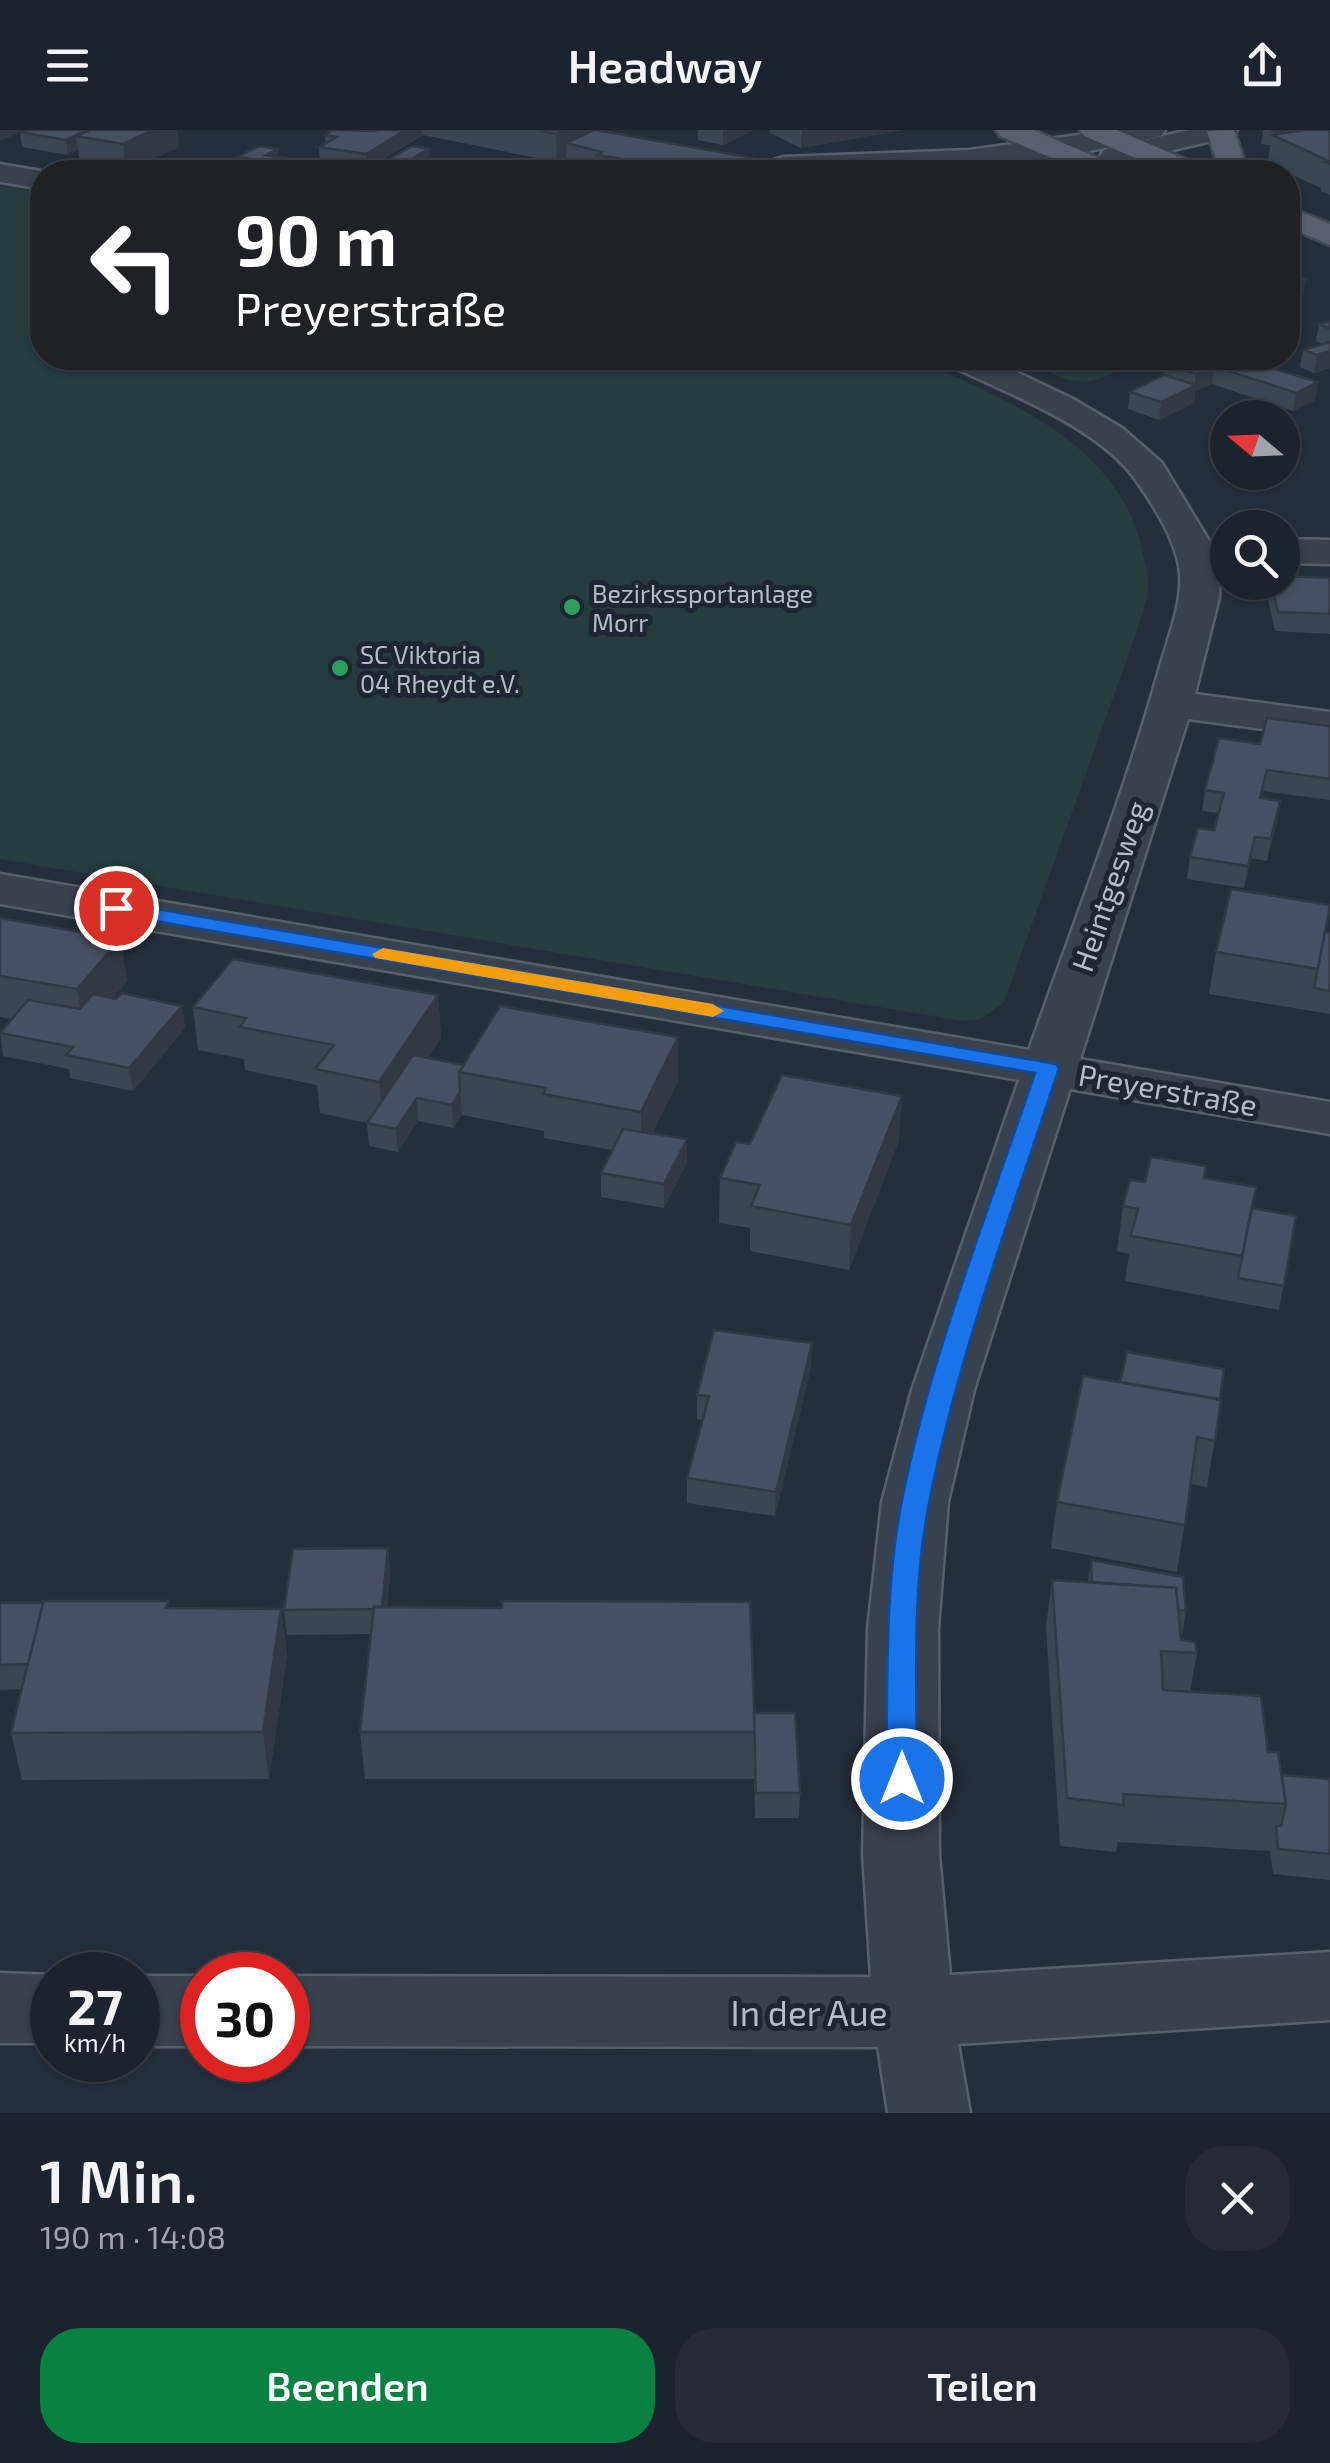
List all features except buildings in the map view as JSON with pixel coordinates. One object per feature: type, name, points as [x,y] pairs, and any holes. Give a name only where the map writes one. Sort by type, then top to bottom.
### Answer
[{"type":"main road","points":[[1010,130],[1080,160]]},
{"type":"main road","points":[[1222,130],[1231,160]]},
{"type":"main road","points":[[1126,138],[1168,160]]},
{"type":"main road","points":[[1300,222],[1330,236]]},
{"type":"street","points":[[913,160],[1222,130]]},
{"type":"street","points":[[1102,160],[1126,138]]},
{"type":"street","points":[[0,173],[30,178]]},
{"type":"street","name":"Heintgesweg","points":[[989,370],[1110,436],[1149,470],[1210,548]]},
{"type":"street","name":"Heintgesweg","points":[[930,2113],[913,2012],[900,1854],[903,1629],[915,1502],[942,1390],[1170,704],[1199,598],[1200,573],[1210,551]]},
{"type":"street","points":[[1300,551],[1330,552]]},
{"type":"street","points":[[1170,704],[1330,724]]},
{"type":"street","name":"Preyerstraße","points":[[0,888],[1330,1118]]},
{"type":"street","name":"In der Aue","points":[[310,2011],[913,2012],[1330,1986]]},
{"type":"street","points":[[0,2008],[30,2009]]},
{"type":"green space","name":"Bezirkssportanlage Morr","points":[[0,186],[30,191],[30,370],[938,370],[1018,407],[1083,452],[1109,480],[1129,512],[1142,549],[1148,582],[1137,631],[1004,1002],[981,1019],[963,1021],[0,859]]},
{"type":"green space","points":[[1046,370],[1119,370],[1081,382]]},
{"type":"slow traffic","points":[[383,954],[713,1011]]},
{"type":"place","name":"Bezirkssportanlage Morr","points":[[572,607]]},
{"type":"place","name":"SC Viktoria 04 Rheydt e.V.","points":[[340,668]]},
{"type":"route","points":[[116,908],[1048,1068],[942,1390],[915,1502],[903,1629],[902,1779]]}]
